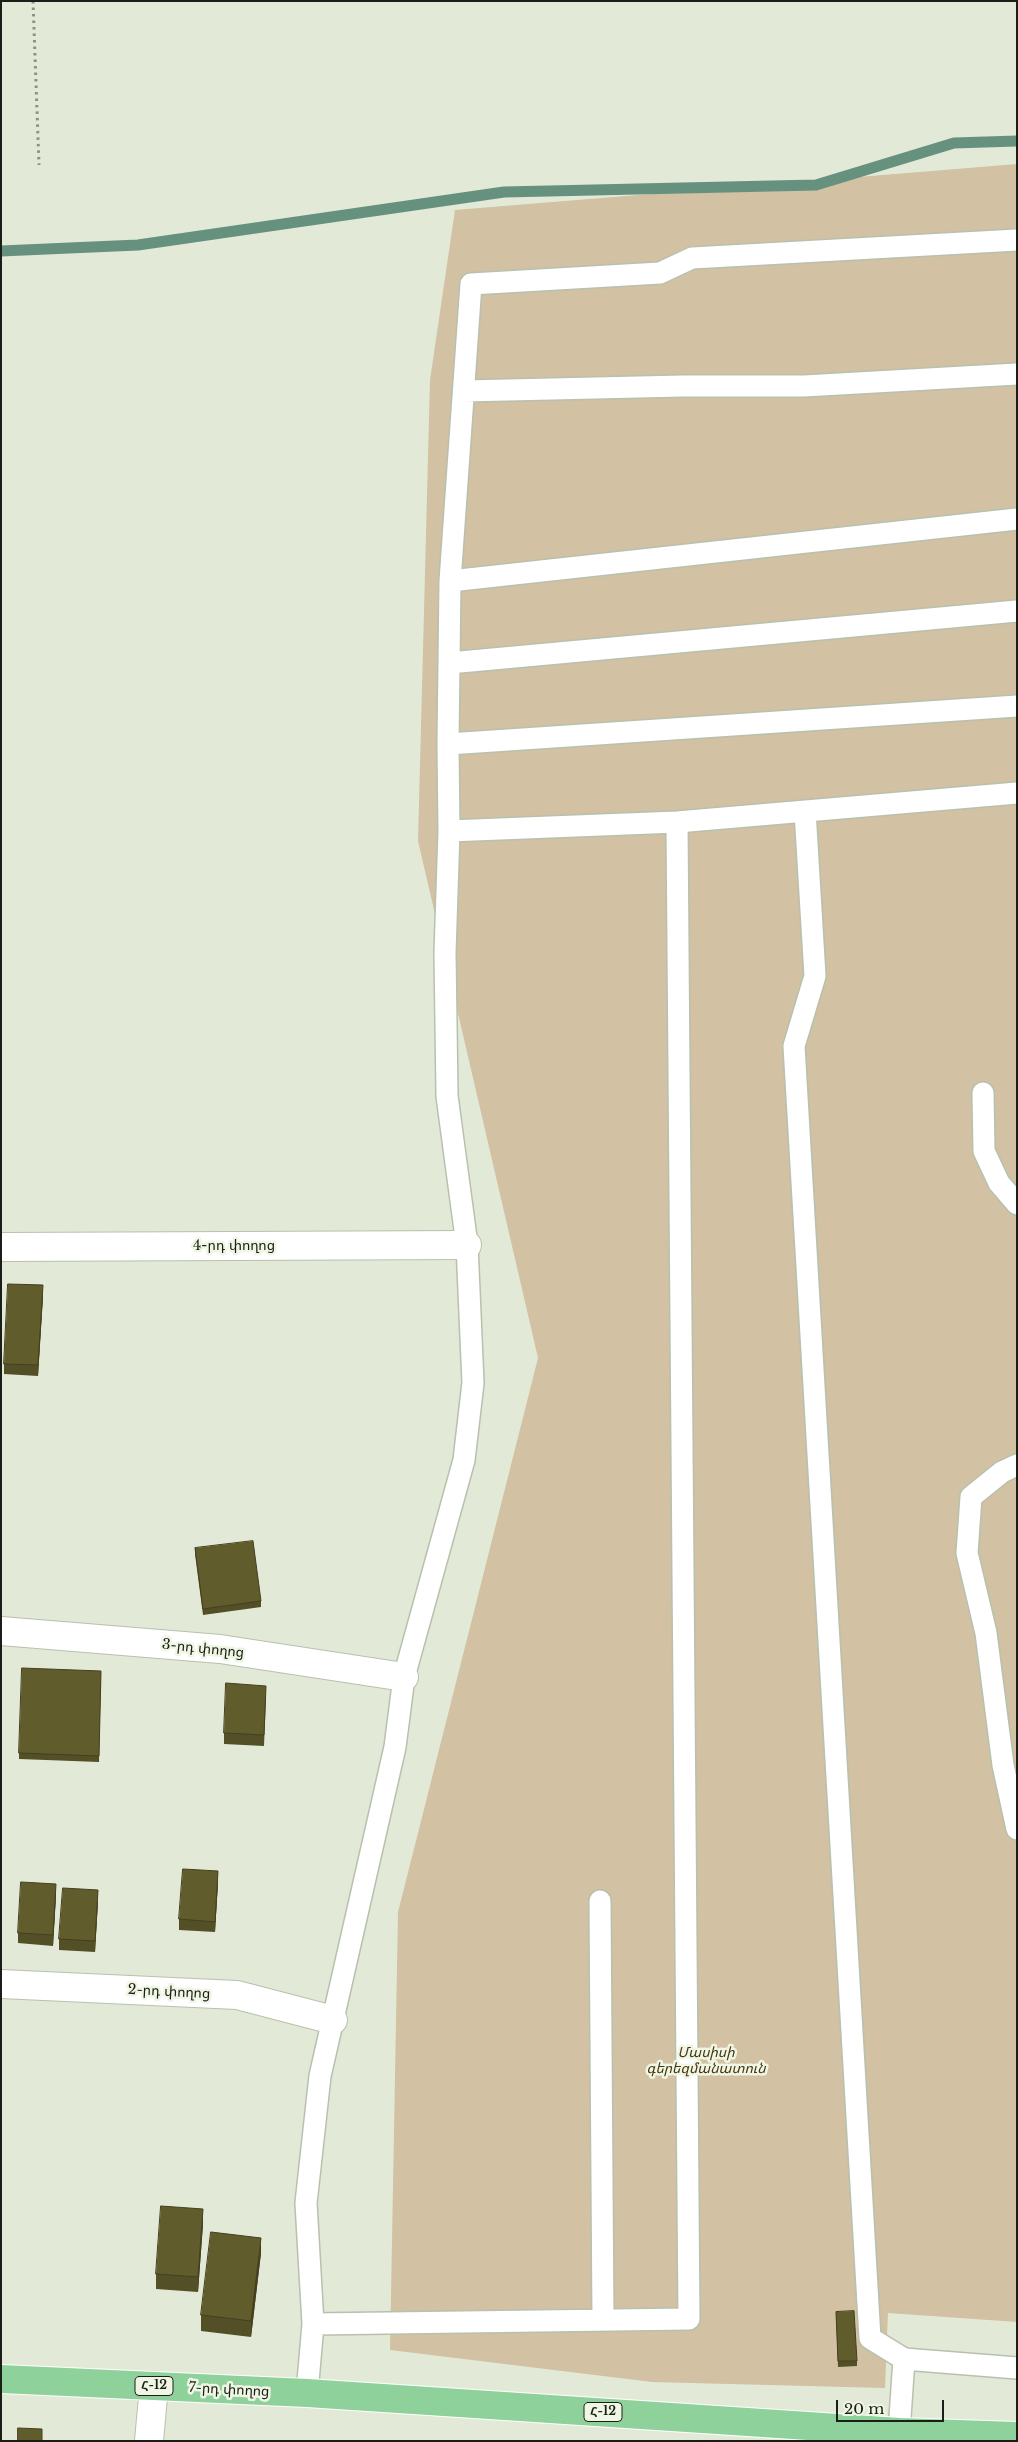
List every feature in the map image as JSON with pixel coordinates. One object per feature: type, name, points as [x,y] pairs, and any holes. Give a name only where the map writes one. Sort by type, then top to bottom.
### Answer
[{"type":"main road","name":"7-րդ փողոց","points":[[1,2379],[307,2394]]},
{"type":"main road","name":"Հ-12","points":[[307,2394],[899,2432],[1017,2436]]},
{"type":"street","name":"4-րդ փողոց","points":[[1,1247],[466,1245]]},
{"type":"street","name":"3-րդ փողոց","points":[[1,1631],[220,1649],[404,1677]]},
{"type":"street","name":"2-րդ փողոց","points":[[1,1984],[237,1995],[333,2020]]},
{"type":"street","points":[[149,2441],[154,2386]]},
{"type":"lane","points":[[307,2394],[313,2324],[306,2203],[320,2076],[395,1747],[404,1677],[464,1460],[473,1383],[466,1245],[447,1096],[445,954],[450,831],[448,744],[450,581],[471,284],[660,273],[692,258],[1017,240]]},
{"type":"lane","points":[[464,392],[683,386],[804,386],[1017,374]]},
{"type":"lane","points":[[450,581],[1017,519]]},
{"type":"lane","points":[[449,663],[1017,611]]},
{"type":"lane","points":[[448,744],[1017,706]]},
{"type":"lane","points":[[450,831],[677,822],[1017,793]]},
{"type":"lane","points":[[805,811],[815,976],[794,1046],[870,2338],[904,2359],[1017,2368]]},
{"type":"lane","points":[[313,2324],[689,2318],[677,822]]},
{"type":"lane","points":[[983,1093],[984,1150],[999,1184],[1017,1204]]},
{"type":"lane","points":[[1017,1465],[1002,1472],[971,1497],[966,1553],[986,1633],[1003,1765],[1017,1829]]},
{"type":"lane","points":[[600,1901],[603,2320]]},
{"type":"lane","points":[[899,2432],[904,2359]]},
{"type":"path","points":[[33,1],[38,165]]},
{"type":"green space","name":"Մասիսի գերեզմանատուն","points":[[1017,164],[1017,2322],[888,2313],[885,2388],[652,2382],[390,2350],[398,1912],[538,1358],[418,841],[430,380],[455,210]]},
{"type":"building","points":[[8,1284],[43,1285],[38,1365],[4,1364]]},
{"type":"building","points":[[253,1541],[261,1601],[203,1609],[195,1548]]},
{"type":"building","points":[[22,1668],[101,1671],[99,1756],[19,1753]]},
{"type":"building","points":[[226,1683],[266,1686],[264,1735],[224,1733]]},
{"type":"building","points":[[183,1869],[218,1871],[215,1922],[179,1919]]},
{"type":"building","points":[[21,1882],[56,1884],[53,1935],[18,1933]]},
{"type":"building","points":[[63,1888],[98,1890],[95,1941],[59,1939]]},
{"type":"building","points":[[161,2206],[203,2209],[198,2277],[156,2274]]},
{"type":"building","points":[[211,2232],[261,2238],[251,2321],[201,2315]]},
{"type":"building","points":[[854,2311],[857,2361],[838,2361],[836,2312]]},
{"type":"building","points":[[18,2428],[42,2429],[42,2441],[18,2441]]},
{"type":"waterway","points":[[1,251],[138,245],[504,192],[816,185],[954,143],[1017,141]]}]
